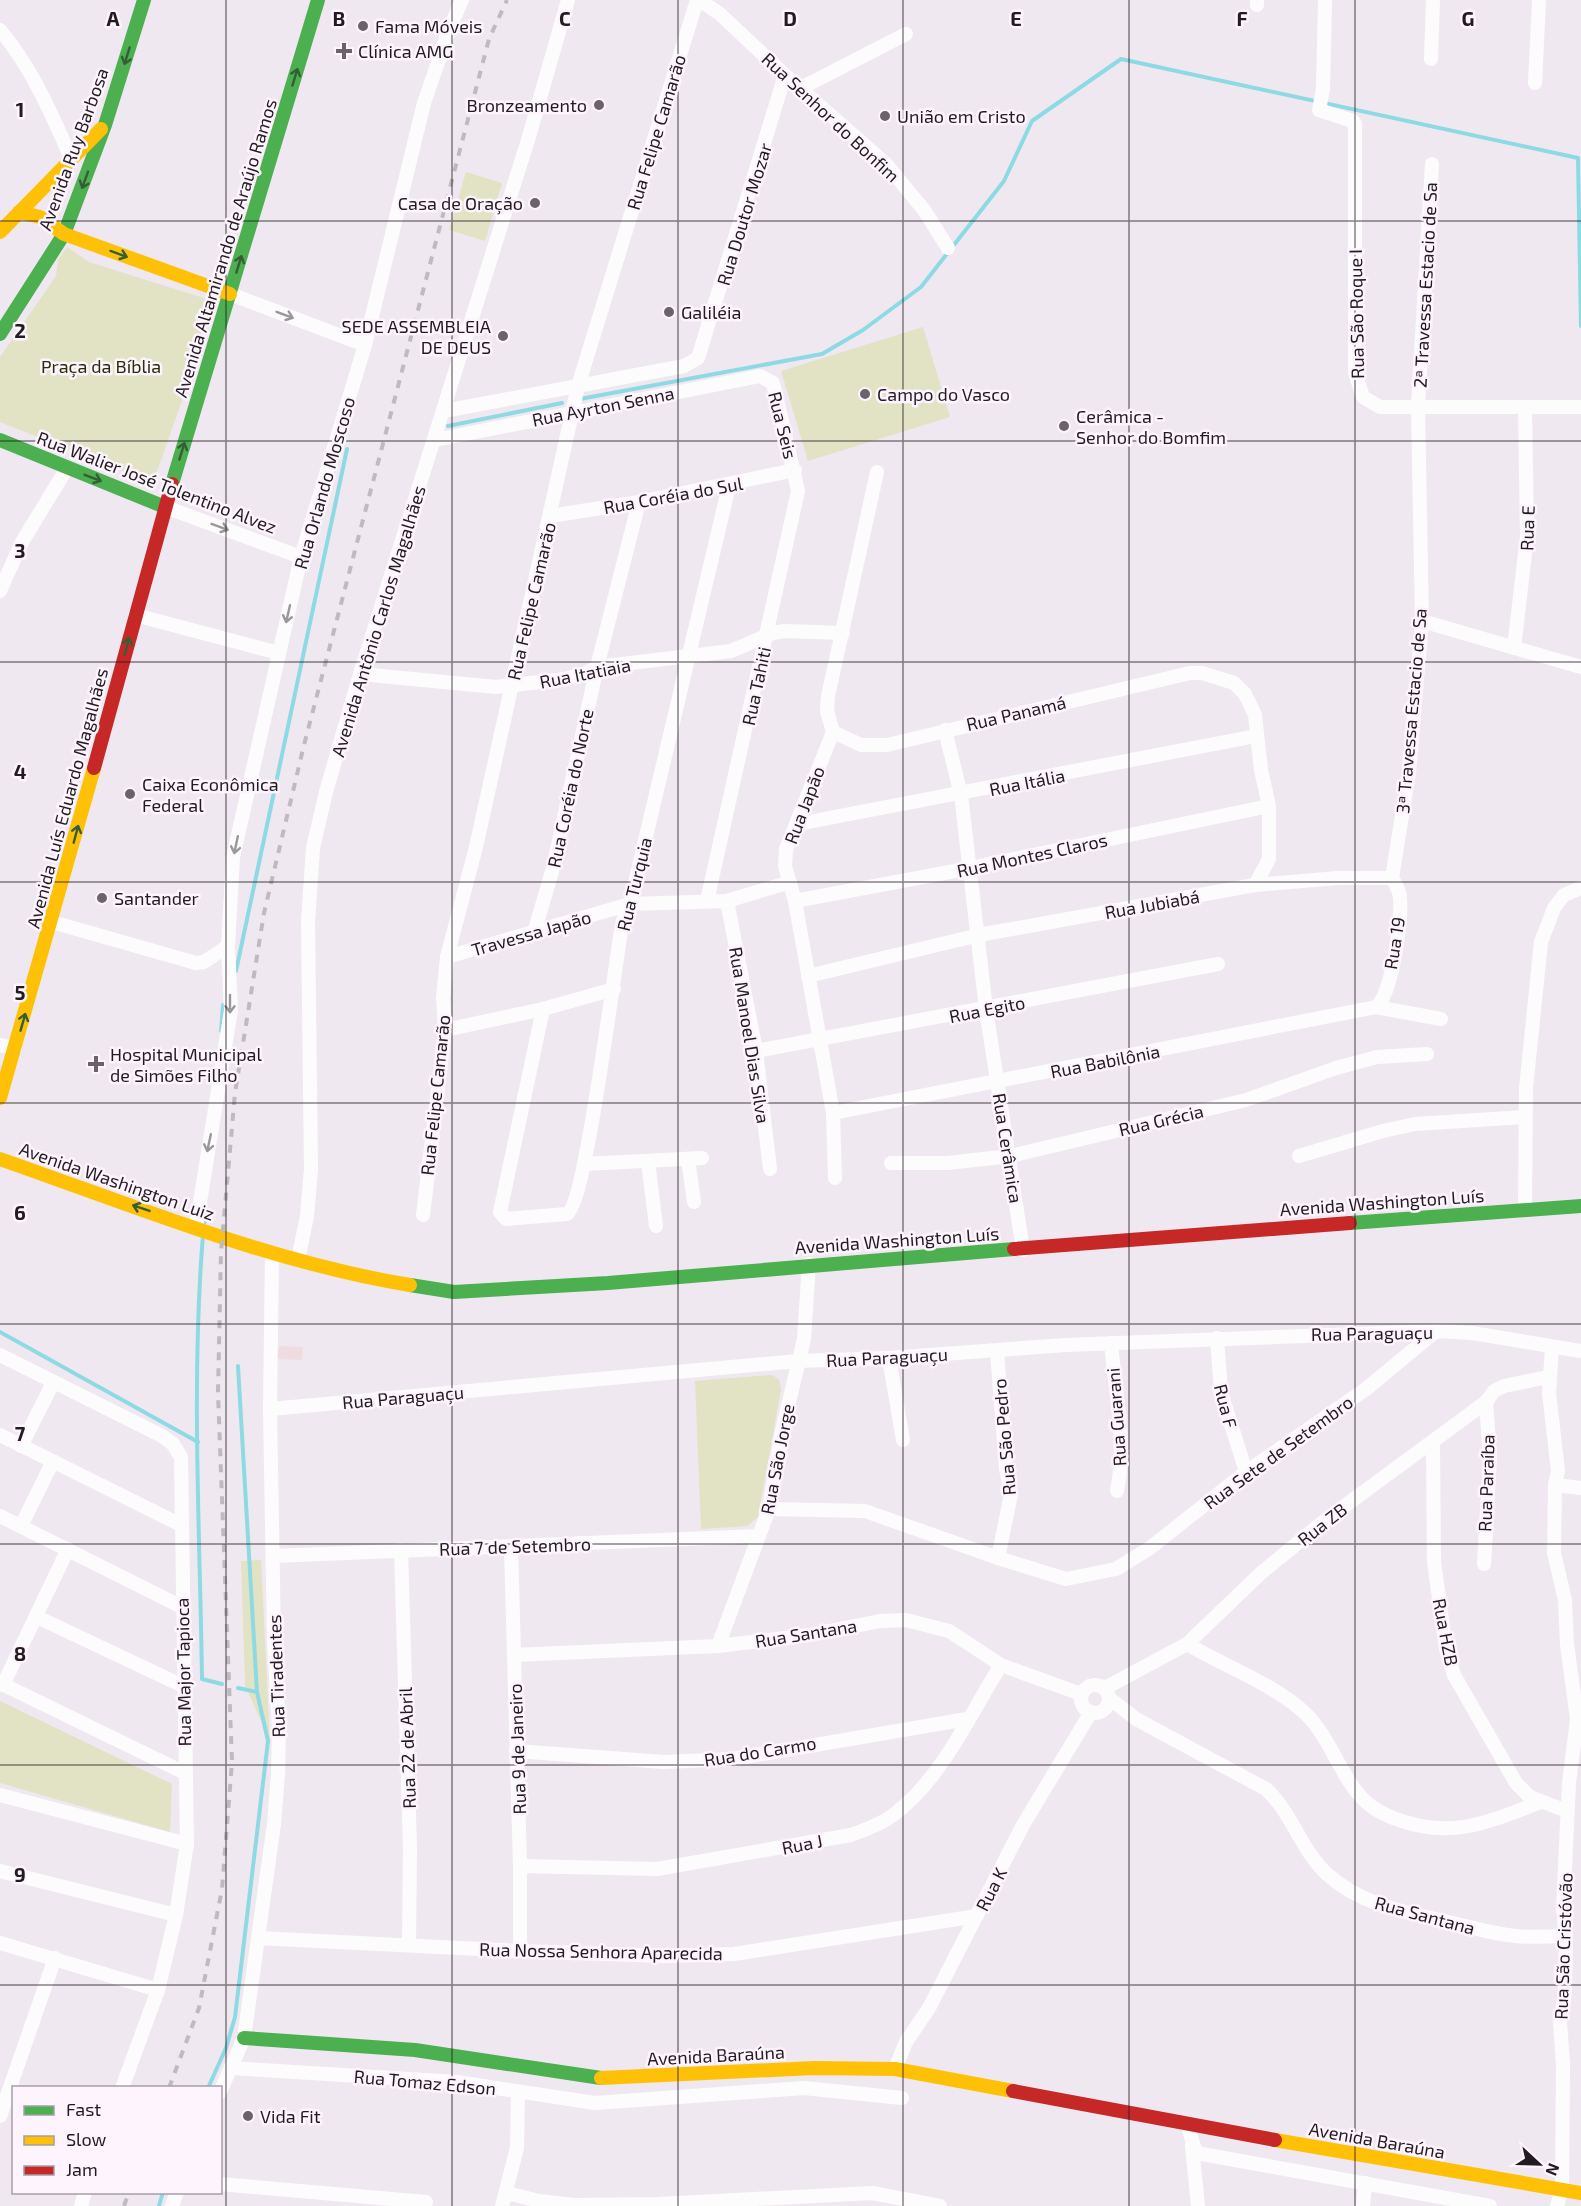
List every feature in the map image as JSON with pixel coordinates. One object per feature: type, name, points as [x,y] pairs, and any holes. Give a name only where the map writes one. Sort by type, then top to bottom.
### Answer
[{"type":"main road","name":"Avenida Ruy Barbosa","points":[[0,334],[64,234],[105,125],[144,0]]},
{"type":"main road","name":"Avenida Altamirando de Araújo Ramos","points":[[165,507],[318,0]]},
{"type":"main road","points":[[0,232],[105,125]]},
{"type":"main road","points":[[19,212],[40,217],[64,234],[230,294]]},
{"type":"main road","name":"Rua Walier José Tolentino Alvez","points":[[0,440],[165,507]]},
{"type":"main road","name":"Avenida Luís Eduardo Magalhães","points":[[0,1098],[52,922],[165,507]]},
{"type":"main road","name":"Avenida Washington Luiz","points":[[0,1159],[208,1231]]},
{"type":"main road","name":"Avenida Washington Luís","points":[[208,1231],[272,1253],[363,1277],[454,1292],[608,1283],[809,1264],[1023,1250],[1581,1206]]},
{"type":"main road","name":"Avenida Baraúna","points":[[244,2038],[415,2050],[582,2077],[611,2079],[802,2068],[895,2069],[1187,2124],[1581,2193]]},
{"type":"street","name":"Rua Orlando Moscoso","points":[[208,1231],[205,1165],[231,1010],[228,946],[233,857],[301,557],[365,345],[424,103],[449,30],[462,0]]},
{"type":"street","name":"Avenida Antônio Carlos Magalhães","points":[[298,1260],[307,1216],[311,1169],[308,887],[326,792],[360,674],[528,140],[568,0]]},
{"type":"street","name":"Rua Senhor do Bonfim","points":[[698,0],[720,14],[886,164],[924,210],[948,248]]},
{"type":"street","name":"Rua Felipe Camarão","points":[[423,1215],[445,1030],[443,998],[447,957],[476,847],[578,386],[698,0]]},
{"type":"street","name":"Rua São Roque I","points":[[1324,0],[1323,89],[1320,105],[1322,112],[1353,121],[1355,124],[1355,373],[1358,389],[1363,397],[1374,406],[1581,407]]},
{"type":"street","points":[[1431,59],[1434,0]]},
{"type":"street","points":[[1535,83],[1539,0]]},
{"type":"street","points":[[0,30],[24,62],[71,158]]},
{"type":"street","points":[[801,88],[906,34]]},
{"type":"street","name":"Rua Doutor Mozar","points":[[702,352],[785,75]]},
{"type":"street","name":"2ª Travessa Estacio de Sa","points":[[1419,406],[1432,164]]},
{"type":"street","points":[[230,294],[365,345]]},
{"type":"street","name":"Rua Ayrton Senna","points":[[444,411],[684,366],[693,362],[702,352]]},
{"type":"street","name":"Rua Ayrton Senna","points":[[435,440],[759,376],[770,380]]},
{"type":"street","name":"Rua Seis","points":[[770,380],[775,388],[795,470]]},
{"type":"street","name":"3ª Travessa Estacio de Sa","points":[[1392,878],[1409,772],[1422,621],[1419,406]]},
{"type":"street","name":"Rua E","points":[[1514,648],[1527,536],[1525,407]]},
{"type":"street","points":[[0,591],[22,542],[67,468]]},
{"type":"street","name":"Rua Coréia do Sul","points":[[550,516],[729,486],[795,470]]},
{"type":"street","name":"Rua Tahiti","points":[[707,902],[798,491],[795,470]]},
{"type":"street","points":[[833,732],[827,711],[828,696],[877,472]]},
{"type":"street","name":"Rua Turquia","points":[[543,1009],[500,1212],[503,1218],[508,1219],[570,1213],[584,1164],[614,989],[622,923],[630,904],[729,486]]},
{"type":"street","name":"Rua Coréia do Norte","points":[[534,933],[553,868],[597,667],[639,502]]},
{"type":"street","name":"Rua Walier José Tolentino Alvez","points":[[165,507],[301,557]]},
{"type":"street","points":[[135,615],[279,653]]},
{"type":"street","points":[[1422,621],[1581,667]]},
{"type":"street","name":"Rua Itatiaia","points":[[360,674],[472,686],[511,685],[572,678],[597,667],[731,651],[767,635],[784,631],[843,633]]},
{"type":"street","name":"Rua Panamá","points":[[833,732],[849,741],[871,746],[1190,673],[1202,673],[1233,683],[1245,694],[1255,715],[1256,736]]},
{"type":"street","name":"Rua Cerâmica","points":[[945,730],[961,795],[986,1009],[1023,1250]]},
{"type":"street","name":"Rua Japão","points":[[833,732],[811,783],[798,825],[786,849],[785,866],[795,901],[833,1113],[835,1178]]},
{"type":"street","points":[[1255,885],[1269,859],[1269,806],[1256,736]]},
{"type":"street","name":"Rua Itália","points":[[798,825],[1256,736]]},
{"type":"street","name":"Rua Montes Claros","points":[[795,901],[971,868],[1269,806]]},
{"type":"street","points":[[1255,885],[1338,878],[1392,878]]},
{"type":"street","name":"Rua 19","points":[[1376,1007],[1382,1001],[1386,990],[1399,927],[1400,897],[1392,878]]},
{"type":"street","name":"Travessa Japão","points":[[447,957],[630,904],[727,901],[790,882]]},
{"type":"street","name":"Rua Jubiabá","points":[[808,976],[979,935],[1255,885]]},
{"type":"street","points":[[1525,1210],[1525,1117],[1541,942],[1554,908],[1564,895],[1581,888]]},
{"type":"street","name":"Rua Manoel Dias Silva","points":[[727,901],[756,1051],[770,1169]]},
{"type":"street","points":[[52,922],[196,963],[204,962],[228,946]]},
{"type":"street","name":"Rua Egito","points":[[756,1051],[1218,964]]},
{"type":"street","points":[[445,1030],[543,1009],[614,989]]},
{"type":"street","points":[[1376,1007],[1441,1019]]},
{"type":"street","name":"Rua Babilônia","points":[[833,1113],[998,1083],[1376,1007]]},
{"type":"street","points":[[0,1045],[15,1048]]},
{"type":"street","name":"Rua Grécia","points":[[891,1163],[948,1163],[1010,1156],[1246,1100],[1336,1068],[1377,1057],[1427,1054]]},
{"type":"street","points":[[1299,1156],[1415,1124],[1525,1117]]},
{"type":"street","points":[[584,1164],[695,1159],[694,1202]]},
{"type":"street","points":[[648,1162],[656,1226]]},
{"type":"street","name":"Rua Tiradentes","points":[[222,2088],[244,2038],[274,1824],[279,1762],[270,1408],[272,1253]]},
{"type":"street","name":"Rua São Jorge","points":[[718,1646],[769,1509],[782,1431],[806,1324],[809,1264]]},
{"type":"street","name":"Rua Paraguaçu","points":[[270,1408],[798,1361],[889,1358],[1218,1338],[1436,1331],[1505,1337],[1581,1351]]},
{"type":"street","name":"Rua Sete de Setembro","points":[[998,1558],[1066,1579],[1116,1569],[1150,1548],[1246,1472],[1366,1389],[1436,1331]]},
{"type":"street","name":"Rua F","points":[[1218,1338],[1221,1392],[1246,1472]]},
{"type":"street","name":"Rua Guarani","points":[[1111,1343],[1122,1470],[1117,1491]]},
{"type":"street","name":"Rua São Cristóvão","points":[[1552,1347],[1548,1377],[1550,1422],[1558,1471],[1555,1485],[1554,1553],[1565,1600],[1567,1644],[1577,1719],[1567,1811],[1563,1908],[1566,1936],[1565,1993],[1560,2022],[1563,2064],[1562,2189],[1557,2206]]},
{"type":"street","name":"Rua São Pedro","points":[[997,1351],[1006,1469],[1011,1494],[998,1558]]},
{"type":"street","name":"Rua Major Tapioca","points":[[0,1355],[173,1444],[181,1457],[184,1773],[187,1844],[176,1915],[158,1990],[123,2086]]},
{"type":"street","points":[[889,1358],[903,1440]]},
{"type":"street","name":"Rua ZB","points":[[1107,1693],[1187,1644],[1229,1602],[1288,1551],[1486,1402],[1494,1391],[1504,1386],[1548,1377]]},
{"type":"street","points":[[21,1446],[53,1383]]},
{"type":"street","name":"Rua Paraíba","points":[[1484,1564],[1490,1458],[1486,1402]]},
{"type":"street","points":[[0,1435],[181,1525]]},
{"type":"street","name":"Rua HZB","points":[[1433,1441],[1434,1562],[1446,1649],[1454,1675],[1516,1784],[1530,1797],[1567,1811]]},
{"type":"street","points":[[21,1526],[53,1461]]},
{"type":"street","points":[[1555,1485],[1581,1488]]},
{"type":"street","points":[[769,1509],[865,1511],[998,1558]]},
{"type":"street","points":[[0,1516],[182,1607]]},
{"type":"street","name":"Rua 7 de Setembro","points":[[273,1556],[758,1536]]},
{"type":"street","name":"Rua 9 de Janeiro","points":[[511,1547],[520,1866],[520,1951]]},
{"type":"street","points":[[68,1549],[37,1617],[2,1684],[184,1773]]},
{"type":"street","name":"Rua 22 de Abril","points":[[401,1550],[410,1848],[409,1945]]},
{"type":"street","points":[[37,1617],[183,1686]]},
{"type":"street","name":"Rua Santana","points":[[514,1655],[718,1646],[809,1635],[880,1621],[906,1620],[949,1631],[1001,1665],[1081,1694]]},
{"type":"street","points":[[1187,1644],[1285,1698],[1304,1713],[1320,1730],[1364,1801],[1381,1813],[1412,1825],[1439,1830],[1468,1827],[1541,1802]]},
{"type":"street","points":[[1567,1644],[1581,1672]]},
{"type":"street","name":"Rua J","points":[[520,1866],[657,1869],[851,1835],[874,1826],[908,1803],[942,1762],[1001,1665]]},
{"type":"street","points":[[1094,1684],[1107,1693],[1103,1710],[1091,1712],[1082,1705],[1081,1694],[1084,1689],[1094,1684]]},
{"type":"street","name":"Rua Santana","points":[[1107,1693],[1136,1719],[1266,1789],[1279,1800],[1306,1848],[1325,1872],[1348,1890],[1375,1904],[1485,1931],[1516,1936],[1566,1936]]},
{"type":"street","name":"Rua K","points":[[895,2069],[906,2042],[929,2008],[1023,1825],[1091,1712]]},
{"type":"street","name":"Rua do Carmo","points":[[516,1751],[664,1762],[733,1759],[968,1719]]},
{"type":"street","points":[[0,1795],[187,1844]]},
{"type":"street","points":[[0,1871],[176,1915]]},
{"type":"street","name":"Rua Nossa Senhora Aparecida","points":[[258,1938],[667,1956],[734,1954],[977,1916]]},
{"type":"street","points":[[0,1943],[158,1990]]},
{"type":"street","points":[[0,2116],[55,1958]]},
{"type":"street","name":"Rua Tomaz Edson","points":[[231,2068],[457,2082],[518,2092],[517,2148],[504,2200]]},
{"type":"street","points":[[518,2092],[605,2103],[804,2088],[902,2098]]},
{"type":"street","points":[[1187,2124],[1192,2146],[1198,2206]]},
{"type":"street","points":[[1192,2146],[1196,2153],[1365,2183],[1456,2202],[1490,2206]]},
{"type":"street","points":[[1456,2202],[1455,2188],[1460,2173]]},
{"type":"street","points":[[1363,2206],[1365,2183]]},
{"type":"street","points":[[222,2184],[426,2202]]},
{"type":"street","points":[[504,2200],[557,2204],[658,2205],[812,2194],[872,2193],[940,2206]]},
{"type":"shaded area","points":[[279,1346],[303,1347],[302,1360],[277,1359]]},
{"type":"green space","points":[[466,172],[502,183],[485,241],[449,230]]},
{"type":"green space","name":"Praça da Bíblia","points":[[67,247],[89,262],[210,300],[185,392],[153,483],[0,422],[0,357],[56,276],[58,260]]},
{"type":"green space","name":"Campo do Vasco","points":[[923,327],[950,417],[808,461],[781,371]]},
{"type":"green space","points":[[772,1375],[779,1379],[781,1390],[758,1517],[747,1526],[701,1529],[695,1381]]},
{"type":"green space","points":[[261,1560],[270,1741],[245,1685],[241,1561]]},
{"type":"green space","points":[[0,1701],[172,1784],[170,1832],[0,1783]]},
{"type":"waterway","points":[[580,399],[822,354],[863,330],[921,287],[1004,181],[1032,121],[1121,59],[1578,158],[1581,326]]},
{"type":"waterway","points":[[448,426],[562,403]]},
{"type":"waterway","points":[[236,971],[347,449]]},
{"type":"waterway","points":[[221,1031],[223,1005]]},
{"type":"waterway","points":[[205,1222],[206,1206]]},
{"type":"waterway","points":[[203,1235],[199,1290],[197,1401],[202,1679],[222,1684]]},
{"type":"waterway","points":[[0,1332],[198,1442]]},
{"type":"waterway","points":[[238,1366],[257,1692]]},
{"type":"waterway","points":[[209,2086],[226,2048],[235,2017],[268,1741],[257,1692],[238,1688]]},
{"type":"waterway","points":[[159,2206],[162,2194]]},
{"type":"railway","points":[[170,2086],[199,2008],[222,1889],[232,1762],[218,1393],[221,1252],[235,1093],[264,913],[304,745],[489,39],[507,0]]},
{"type":"railway","points":[[124,2206],[128,2194]]},
{"type":"traffic: fast","points":[[0,334],[64,234],[105,125],[144,0]]},
{"type":"traffic: fast","points":[[172,484],[318,0]]},
{"type":"traffic: fast","points":[[0,440],[165,507]]},
{"type":"traffic: fast","points":[[1350,1223],[1581,1206]]},
{"type":"traffic: fast","points":[[410,1285],[454,1292],[608,1283],[1014,1249]]},
{"type":"traffic: fast","points":[[244,2038],[415,2050],[601,2078]]},
{"type":"traffic: slow","points":[[0,232],[101,129]]},
{"type":"traffic: slow","points":[[19,212],[40,217],[64,234],[230,294]]},
{"type":"traffic: slow","points":[[0,1098],[94,768]]},
{"type":"traffic: slow","points":[[0,1159],[254,1247],[357,1275],[410,1285]]},
{"type":"traffic: slow","points":[[601,2078],[814,2068],[895,2069],[1013,2091]]},
{"type":"traffic: slow","points":[[1275,2140],[1581,2193]]},
{"type":"traffic: jam","points":[[94,768],[172,484]]},
{"type":"traffic: jam","points":[[1014,1249],[1350,1223]]},
{"type":"traffic: jam","points":[[1013,2091],[1275,2140]]},
{"type":"place","name":"Fama Móveis","points":[[363,26]]},
{"type":"place","name":"Clínica AMG","points":[[344,51]]},
{"type":"place","name":"Bronzeamento","points":[[599,105]]},
{"type":"place","name":"União em Cristo","points":[[885,116]]},
{"type":"place","name":"Casa de Oração","points":[[535,203]]},
{"type":"place","name":"Galiléia","points":[[669,312]]},
{"type":"place","name":"SEDE ASSEMBLEIA DE DEUS","points":[[503,336]]},
{"type":"place","name":"Campo do Vasco","points":[[865,394]]},
{"type":"place","name":"Cerâmica - Senhor do Bomfim","points":[[1064,426]]},
{"type":"place","name":"Caixa Econômica Federal","points":[[130,794]]},
{"type":"place","name":"Santander","points":[[102,898]]},
{"type":"place","name":"Hospital Municipal de Simões Filho","points":[[96,1064]]},
{"type":"place","name":"Vida Fit","points":[[248,2116]]}]
